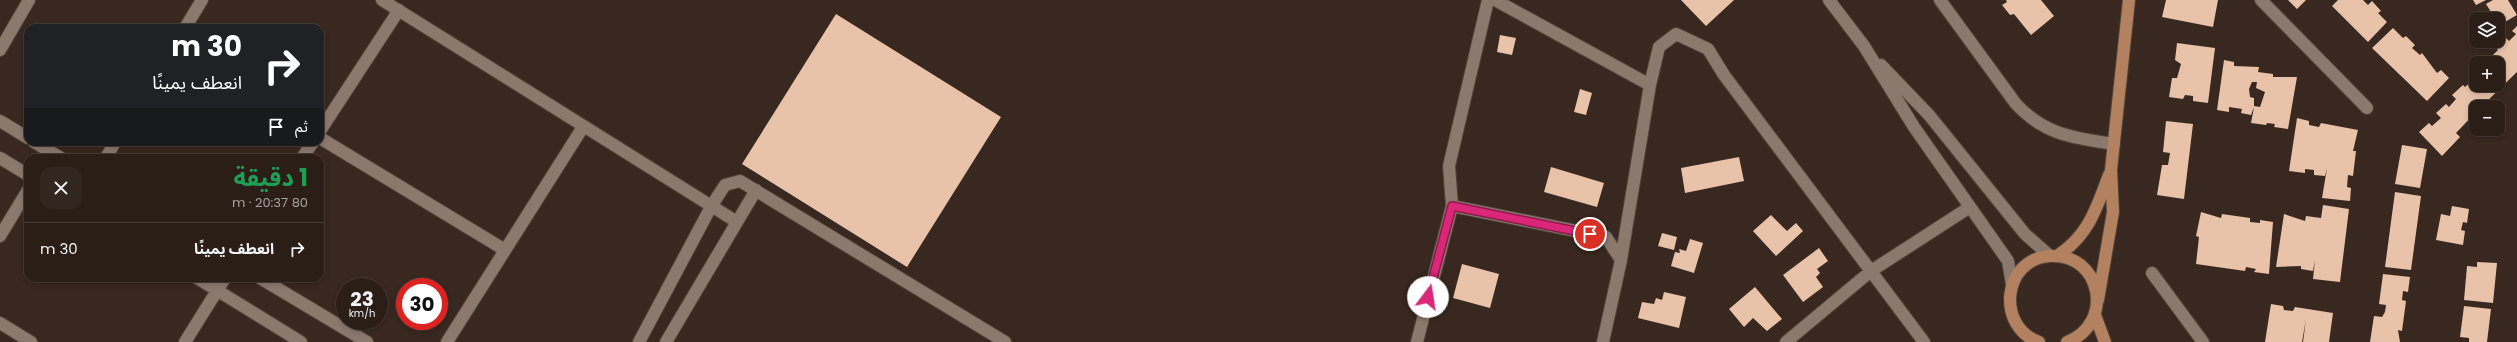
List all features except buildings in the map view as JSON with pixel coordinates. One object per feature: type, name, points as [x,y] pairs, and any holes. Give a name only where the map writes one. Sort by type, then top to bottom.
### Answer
[{"type":"main road","points":[[2067,342],[2075,339],[2087,329],[2095,315],[2098,300],[2113,212],[2111,170],[2129,0]]},
{"type":"main road","points":[[2054,256],[2080,238],[2090,224],[2111,170]]},
{"type":"main road","points":[[2039,342],[2031,339],[2019,329],[2012,317],[2009,303],[2012,285],[2016,277],[2025,266],[2037,259],[2054,256],[2077,262],[2088,272],[2095,285],[2098,300]]},
{"type":"main road","points":[[2095,315],[2105,342]]},
{"type":"street","points":[[0,50],[29,0]]},
{"type":"street","points":[[187,24],[202,0]]},
{"type":"street","points":[[382,0],[583,127],[712,205],[725,216],[737,222]]},
{"type":"street","points":[[1417,342],[1452,206],[1449,166],[1488,0]]},
{"type":"street","points":[[1495,0],[1650,85]]},
{"type":"street","points":[[1829,0],[1864,46],[1914,127],[2008,261],[2012,285]]},
{"type":"street","points":[[1940,0],[2026,115],[2054,132],[2114,144]]},
{"type":"street","points":[[2261,0],[2367,108]]},
{"type":"street","points":[[324,125],[399,10]]},
{"type":"street","points":[[1603,342],[1621,260],[1650,85],[1658,46],[1676,34],[1708,49],[1724,75],[1924,342]]},
{"type":"street","points":[[1864,46],[1929,115],[2025,234],[2054,256]]},
{"type":"street","points":[[0,121],[24,136]]},
{"type":"street","points":[[447,342],[583,127]]},
{"type":"street","points":[[324,140],[505,250]]},
{"type":"street","points":[[41,146],[54,154]]},
{"type":"street","points":[[0,158],[24,173]]},
{"type":"street","points":[[639,342],[712,205],[725,185],[731,182],[740,181],[1006,342]]},
{"type":"street","points":[[666,342],[756,190]]},
{"type":"street","points":[[0,236],[24,197]]},
{"type":"street","points":[[1452,206],[1606,237],[1621,260]]},
{"type":"street","points":[[1786,342],[1871,271],[1970,207]]},
{"type":"street","points":[[2152,272],[2203,342]]},
{"type":"street","points":[[204,282],[301,342]]},
{"type":"street","points":[[185,342],[222,282]]},
{"type":"street","points":[[267,282],[367,342]]},
{"type":"street","points":[[0,323],[30,342]]},
{"type":"route","points":[[1428,297],[1452,206],[1590,234]]}]
